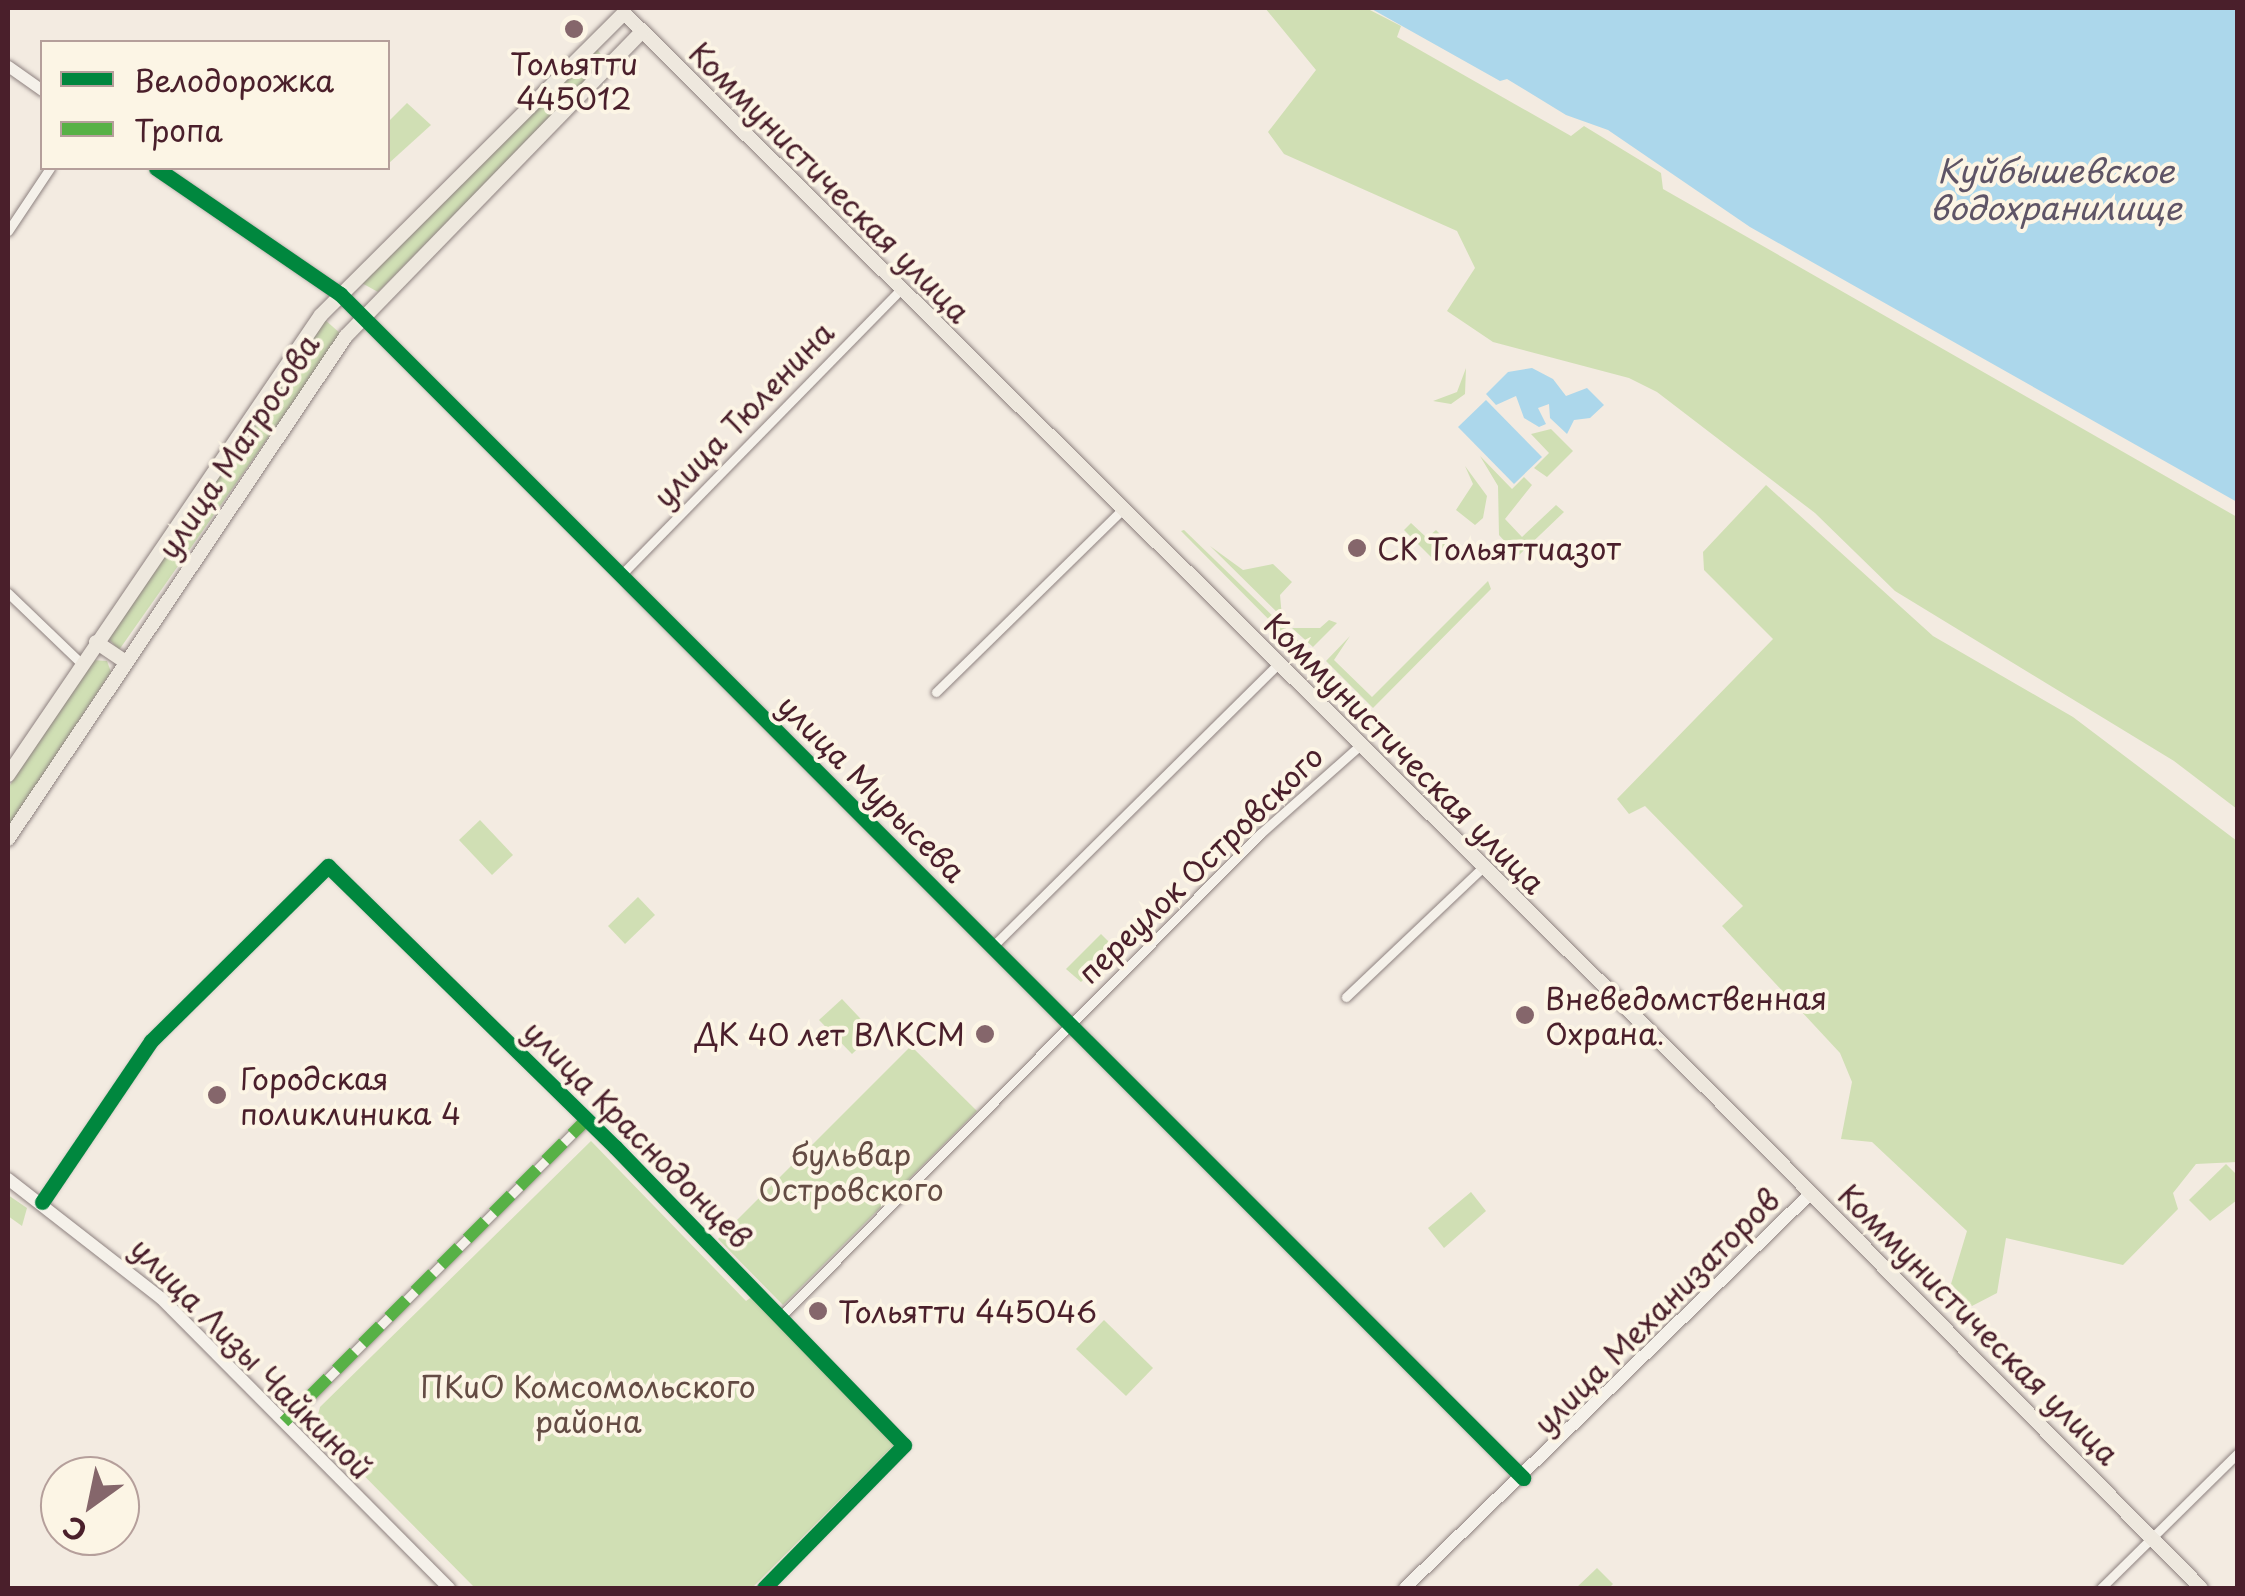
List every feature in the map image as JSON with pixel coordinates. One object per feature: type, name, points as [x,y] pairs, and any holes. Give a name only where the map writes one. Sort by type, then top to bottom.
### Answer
[{"type":"main road","name":"Коммунистическая улица","points":[[622,10],[1811,1193],[2201,1588]]},
{"type":"main road","name":"улица Матросова","points":[[8,774],[340,294],[622,10]]},
{"type":"main road","name":"улица Матросова","points":[[8,839],[362,316],[641,33]]},
{"type":"main road","points":[[96,642],[126,662]]},
{"type":"main road","name":"улица Лизы Чайкиной","points":[[8,1179],[161,1298],[448,1588]]},
{"type":"main road","name":"улица Механизаторов","points":[[1405,1588],[1811,1193]]},
{"type":"street","points":[[8,66],[40,89]]},
{"type":"street","points":[[8,231],[49,170]]},
{"type":"street","name":"улица Мурысева","points":[[159,170],[340,294],[1522,1478]]},
{"type":"street","name":"улица Тюленина","points":[[622,574],[900,290]]},
{"type":"street","points":[[936,692],[1123,509]]},
{"type":"street","points":[[8,594],[82,663]]},
{"type":"street","points":[[992,947],[1277,665]]},
{"type":"street","name":"переулок Островского","points":[[781,1316],[1260,834],[1358,746]]},
{"type":"street","name":"улица Краснодонцев","points":[[42,1202],[151,1041],[328,866],[587,1119],[904,1445],[764,1588]]},
{"type":"street","points":[[1346,997],[1482,868]]},
{"type":"street","points":[[284,1422],[587,1119]]},
{"type":"street","points":[[2101,1588],[2238,1452]]},
{"type":"green space","points":[[1265,8],[1366,8],[1401,26],[1397,37],[1571,136],[1584,126],[1661,173],[1663,189],[2237,517],[2237,809],[2174,761],[1895,591],[1815,513],[1657,392],[1629,378],[1493,342],[1447,311],[1475,268],[1457,231],[1284,154],[1268,132],[1316,70]]},
{"type":"green space","points":[[596,48],[606,61],[378,292],[360,282]]},
{"type":"green space","points":[[407,103],[431,125],[390,162],[390,120]]},
{"type":"green space","points":[[324,319],[341,334],[119,650],[107,637]]},
{"type":"green space","points":[[1466,368],[1465,394],[1451,404],[1433,401],[1457,392]]},
{"type":"green space","points":[[1551,429],[1573,451],[1547,477],[1534,468],[1549,453],[1531,434]]},
{"type":"green space","points":[[1480,456],[1512,489],[1524,477],[1532,485],[1505,519],[1522,537],[1556,505],[1564,512],[1518,556],[1499,535],[1498,486]]},
{"type":"green space","points":[[1465,466],[1487,496],[1483,518],[1475,525],[1456,510],[1473,484]]},
{"type":"green space","points":[[1766,485],[1933,636],[2073,717],[2237,841],[2237,1162],[2196,1164],[2173,1193],[2178,1209],[2123,1265],[2006,1238],[1997,1293],[1972,1306],[1951,1284],[1967,1231],[1872,1142],[1841,1139],[1852,1082],[1840,1053],[1722,926],[1743,906],[1645,806],[1629,814],[1617,799],[1773,639],[1704,570],[1703,552]]},
{"type":"green space","points":[[1411,523],[1427,538],[1436,530],[1449,543],[1433,559],[1404,530]]},
{"type":"green space","points":[[1181,531],[1309,651],[1304,655]]},
{"type":"green space","points":[[1210,546],[1243,570],[1273,564],[1292,582],[1280,595],[1282,617]]},
{"type":"green space","points":[[1488,581],[1491,589],[1373,708],[1326,661],[1350,636],[1334,660],[1372,697]]},
{"type":"green space","points":[[1329,620],[1337,623],[1313,647],[1292,628],[1320,628]]},
{"type":"green space","points":[[92,660],[107,661],[111,672],[8,828],[8,788]]},
{"type":"green space","points":[[1323,665],[1368,708],[1367,715],[1319,669]]},
{"type":"green space","points":[[480,820],[513,855],[492,875],[459,840]]},
{"type":"green space","points":[[638,897],[655,915],[625,944],[608,926]]},
{"type":"green space","points":[[1101,934],[1115,948],[1081,982],[1066,969]]},
{"type":"green space","points":[[842,999],[874,1033],[852,1054],[819,1020]]},
{"type":"green space","name":"бульвар Островского","points":[[911,1046],[977,1111],[783,1305],[718,1239]]},
{"type":"green space","name":"ПКиО Комсомольского района","points":[[591,1141],[746,1301],[753,1296],[896,1443],[752,1588],[475,1588],[315,1426],[320,1407]]},
{"type":"green space","points":[[2226,1164],[2237,1175],[2237,1200],[2210,1221],[2189,1200]]},
{"type":"green space","points":[[1471,1192],[1486,1211],[1444,1248],[1428,1228]]},
{"type":"green space","points":[[8,1195],[27,1208],[22,1226],[8,1216]]},
{"type":"green space","points":[[1104,1320],[1153,1368],[1126,1396],[1076,1349]]},
{"type":"green space","points":[[1597,1568],[1613,1584],[1609,1588],[1576,1588]]},
{"type":"water","name":"Куйбышевское водохранилище","points":[[1370,8],[2237,8],[2237,502],[1750,227],[1608,130],[1566,115],[1507,79],[1500,81]]},
{"type":"water","points":[[1532,368],[1553,379],[1566,396],[1587,388],[1604,405],[1590,418],[1574,420],[1567,434],[1550,418],[1549,404],[1538,408],[1546,424],[1539,427],[1524,418],[1516,396],[1496,405],[1486,394],[1508,372]]},
{"type":"water","points":[[1486,400],[1542,457],[1514,484],[1458,427]]},
{"type":"marked path","points":[[284,1422],[587,1119]]},
{"type":"cycle path","points":[[159,170],[340,294],[1523,1478]]},
{"type":"cycle path","points":[[42,1202],[151,1041],[328,866],[615,1147],[904,1445],[764,1588]]},
{"type":"place","name":"Тольятти 445012","points":[[574,29]]},
{"type":"place","name":"СК Тольяттиазот","points":[[1357,548]]},
{"type":"place","name":"Вневедомственная Охрана.","points":[[1525,1015]]},
{"type":"place","name":"ДК 40 лет ВЛКСМ","points":[[985,1034]]},
{"type":"place","name":"Городская поликлиника 4","points":[[217,1095]]},
{"type":"place","name":"Тольятти 445046","points":[[818,1311]]}]
